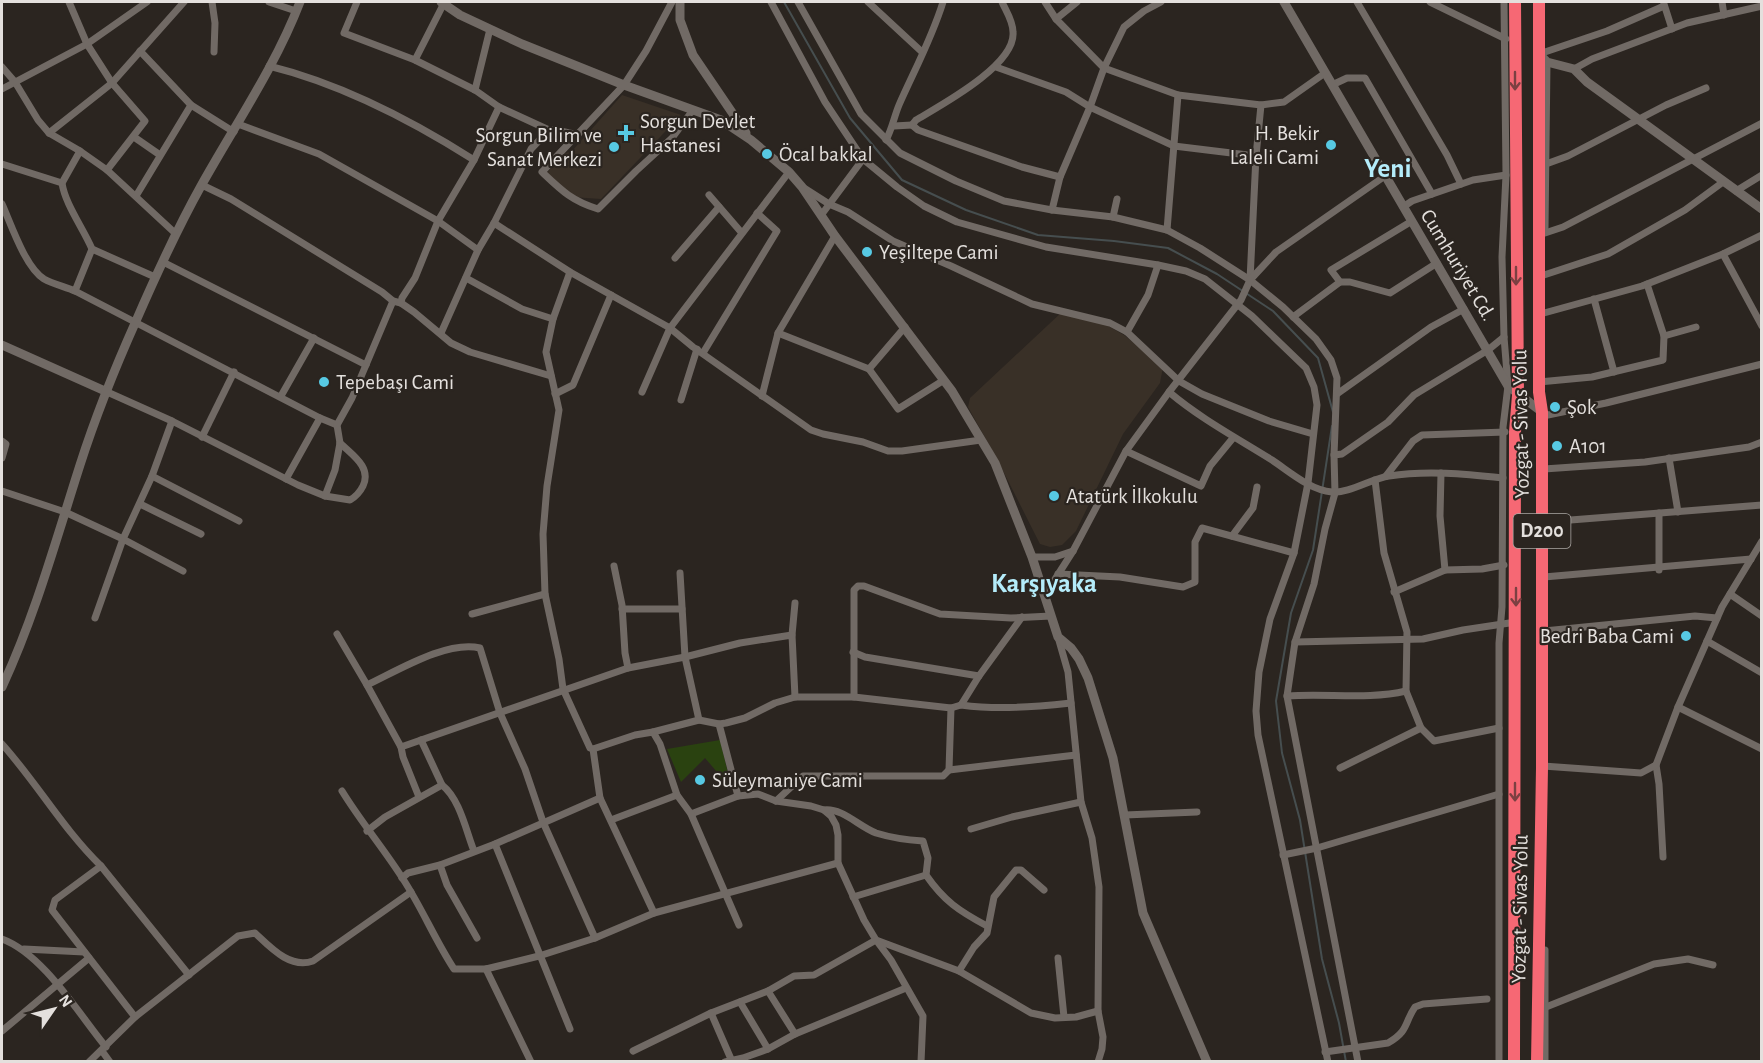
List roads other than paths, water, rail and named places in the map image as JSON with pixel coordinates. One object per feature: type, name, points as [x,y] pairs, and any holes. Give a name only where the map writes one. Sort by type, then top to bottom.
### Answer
[{"type":"highway","name":"Yozgat - Sivas Yolu","points":[[1514,1062],[1516,562],[1509,432],[1518,395],[1510,40],[1515,2]]},
{"type":"highway","name":"Yozgat - Sivas Yolu","points":[[1538,1062],[1542,768],[1543,58],[1539,2]]},
{"type":"street","points":[[69,2],[87,44],[112,83],[145,121],[107,170]]},
{"type":"street","points":[[2,89],[87,44],[147,2]]},
{"type":"street","points":[[49,133],[112,83],[184,2]]},
{"type":"street","points":[[212,2],[215,23],[214,52]]},
{"type":"street","points":[[2,687],[27,631],[105,391],[135,321],[202,185],[287,36],[298,6],[269,2]]},
{"type":"street","points":[[357,2],[344,33],[415,60],[475,90],[500,107],[549,130],[578,135]]},
{"type":"street","points":[[415,60],[442,2],[460,15],[490,29],[624,85],[721,120],[751,140],[789,172],[802,187],[835,236],[944,380],[995,463],[1032,557],[1068,672],[1082,802],[1092,838],[1099,887],[1098,1011],[1103,1037],[1098,1062]]},
{"type":"street","points":[[672,2],[646,51],[624,85],[542,172],[564,194],[578,203],[598,209],[672,138],[693,110]]},
{"type":"street","points":[[680,2],[680,20],[693,55],[751,140]]},
{"type":"street","points":[[771,2],[825,102],[863,159],[924,206],[957,222],[1046,247],[1158,265],[1186,271],[1205,279],[1239,302],[1306,368],[1314,387],[1317,405],[1310,484],[1294,553],[1270,618],[1259,672],[1256,711],[1258,735],[1287,854],[1328,1051],[1328,1062]]},
{"type":"street","points":[[798,2],[861,114],[900,153],[917,163],[1004,201],[1052,210],[1113,217],[1167,231],[1200,248],[1250,280],[1316,339],[1331,360],[1337,378],[1335,493],[1314,584],[1295,642],[1287,696],[1317,848],[1352,1047],[1358,1062]]},
{"type":"street","points":[[868,2],[922,52]]},
{"type":"street","points":[[886,140],[894,126],[895,113],[922,52],[932,36],[943,2]]},
{"type":"street","points":[[912,125],[916,120],[996,68],[1014,34],[1002,2]]},
{"type":"street","points":[[1045,2],[1056,19],[1104,68],[1178,94],[1261,105],[1284,102],[1325,73]]},
{"type":"street","points":[[1056,19],[1077,2]]},
{"type":"street","points":[[1052,210],[1060,177],[1104,68],[1124,27],[1144,11],[1161,2]]},
{"type":"street","name":"Cumhuriyet Cd.","points":[[1284,2],[1508,386],[1542,414]]},
{"type":"street","points":[[1357,2],[1447,155],[1461,184]]},
{"type":"street","points":[[1430,2],[1510,40]]},
{"type":"street","points":[[1499,1062],[1498,643],[1503,478],[1509,432],[1502,257],[1510,40],[1504,2]]},
{"type":"street","points":[[1722,2],[1724,15]]},
{"type":"street","points":[[1543,58],[1664,4],[1671,29]]},
{"type":"street","points":[[1574,69],[1592,59],[1687,23],[1761,6]]},
{"type":"street","points":[[475,90],[490,29]]},
{"type":"street","points":[[141,51],[191,105],[236,128],[319,154],[438,222],[478,250]]},
{"type":"street","points":[[1543,58],[1574,69],[1587,82],[1637,120],[1761,209]]},
{"type":"street","points":[[1543,58],[1546,164],[1541,382],[1592,377],[1663,360],[1664,336],[1647,284]]},
{"type":"street","points":[[269,66],[296,73],[394,114],[474,160]]},
{"type":"street","points":[[2,67],[15,82],[38,120],[49,133],[107,170],[176,234]]},
{"type":"street","points":[[996,68],[1066,92],[1090,107],[1174,146],[1256,156]]},
{"type":"street","points":[[1332,85],[1347,78],[1365,78],[1432,194]]},
{"type":"street","points":[[1546,164],[1568,156],[1706,88]]},
{"type":"street","points":[[1167,231],[1178,94]]},
{"type":"street","points":[[136,196],[191,105]]},
{"type":"street","points":[[1250,280],[1261,105]]},
{"type":"street","points":[[325,496],[335,470],[340,443],[337,425],[397,302],[415,278],[438,222],[474,160],[500,107]]},
{"type":"street","points":[[1545,233],[1563,227],[1761,123]]},
{"type":"street","points":[[894,126],[912,125],[918,130],[1022,167],[1060,177]]},
{"type":"street","points":[[441,333],[478,250],[531,150],[549,130]]},
{"type":"street","points":[[134,137],[160,155]]},
{"type":"street","points":[[80,151],[62,183],[68,201],[92,249],[155,278]]},
{"type":"street","points":[[822,214],[863,159]]},
{"type":"street","points":[[2,164],[62,183]]},
{"type":"street","points":[[642,392],[670,328],[789,172]]},
{"type":"street","points":[[1403,207],[1461,184],[1506,175]]},
{"type":"street","points":[[1736,191],[1761,175]]},
{"type":"street","points":[[1045,595],[1073,551],[1126,451],[1239,302],[1250,280],[1276,252],[1385,176]]},
{"type":"street","points":[[1545,275],[1608,254],[1685,210],[1723,182]]},
{"type":"street","points":[[202,185],[231,199],[382,292],[441,333],[451,343],[470,352],[551,376]]},
{"type":"street","points":[[802,187],[829,204],[848,212],[893,242],[1032,304],[1110,323],[1126,332],[1179,381],[1202,394],[1269,421],[1313,434]]},
{"type":"street","points":[[709,195],[741,232]]},
{"type":"street","points":[[1113,217],[1117,199]]},
{"type":"street","points":[[2,204],[33,268],[44,279],[75,291],[337,425]]},
{"type":"street","points":[[675,258],[719,207]]},
{"type":"street","points":[[681,400],[700,351],[777,231],[757,213]]},
{"type":"street","points":[[1340,282],[1331,270],[1412,221]]},
{"type":"street","points":[[494,223],[570,272],[670,328],[811,430],[863,442],[888,451],[981,440]]},
{"type":"street","points":[[1544,313],[1647,284],[1723,254],[1761,235]]},
{"type":"street","points":[[762,396],[778,333],[835,236]]},
{"type":"street","points":[[75,291],[92,249]]},
{"type":"street","points":[[1723,254],[1761,324]]},
{"type":"street","points":[[163,262],[366,365]]},
{"type":"street","points":[[1293,317],[1340,282],[1350,282],[1390,293],[1437,263]]},
{"type":"street","points":[[1126,332],[1148,296],[1158,265]]},
{"type":"street","points":[[570,272],[553,319],[546,352],[559,410],[547,486],[543,534],[545,594],[559,658],[563,689],[590,748],[593,749],[600,798],[654,913]]},
{"type":"street","points":[[466,278],[522,309],[553,319]]},
{"type":"street","points":[[555,394],[573,385],[611,295]]},
{"type":"street","points":[[1594,299],[1614,372]]},
{"type":"street","points":[[1337,394],[1431,327],[1464,309]]},
{"type":"street","points":[[869,369],[905,327]]},
{"type":"street","points":[[1664,336],[1696,327]]},
{"type":"street","points":[[778,333],[869,369],[898,409],[944,380]]},
{"type":"street","points":[[1334,455],[1342,454],[1388,422],[1414,395],[1488,350],[1504,337]]},
{"type":"street","points":[[281,396],[314,338]]},
{"type":"street","points":[[2,345],[172,421],[286,479],[325,496],[350,500],[359,493],[365,482],[365,472],[363,466],[340,443]]},
{"type":"street","points":[[1545,1062],[1543,766],[1545,522],[1542,414],[1606,404],[1761,364]]},
{"type":"street","points":[[202,436],[234,372]]},
{"type":"street","points":[[1169,392],[1233,438],[1310,484],[1326,491],[1335,493],[1386,476],[1421,472],[1503,478]]},
{"type":"street","points":[[286,479],[321,418]]},
{"type":"street","points":[[95,618],[123,539],[152,476],[172,421]]},
{"type":"street","points":[[1386,476],[1413,441],[1422,435],[1509,432]]},
{"type":"street","points":[[1126,451],[1201,486],[1210,466],[1233,438]]},
{"type":"street","points":[[2,441],[6,444],[2,458]]},
{"type":"street","points":[[1544,469],[1669,458],[1749,447],[1761,442]]},
{"type":"street","points":[[1669,458],[1678,512]]},
{"type":"street","points":[[1441,473],[1440,516],[1445,570]]},
{"type":"street","points":[[152,476],[238,521]]},
{"type":"street","points":[[1375,480],[1384,553],[1407,639],[1406,691],[1421,728],[1434,741],[1499,728]]},
{"type":"street","points":[[1232,536],[1253,507],[1257,487]]},
{"type":"street","points":[[2,491],[65,512],[183,571]]},
{"type":"street","points":[[140,504],[201,534]]},
{"type":"street","points":[[1545,522],[1761,506]]},
{"type":"street","points":[[1659,513],[1659,568]]},
{"type":"street","points":[[1058,574],[1120,577],[1183,587],[1195,582],[1195,542],[1202,528],[1294,553]]},
{"type":"street","points":[[1663,857],[1656,765],[1678,706],[1717,618],[1751,559],[1759,550],[1761,541]]},
{"type":"street","points":[[1032,557],[1055,557],[1073,551]]},
{"type":"street","points":[[1544,577],[1751,559]]},
{"type":"street","points":[[1394,592],[1445,570],[1482,569],[1516,562]]},
{"type":"street","points":[[614,566],[622,609],[628,668]]},
{"type":"street","points":[[680,573],[685,657],[699,720]]},
{"type":"street","points":[[854,697],[854,590],[858,586],[864,585],[940,614],[1052,616]]},
{"type":"street","points":[[472,614],[545,594]]},
{"type":"street","points":[[1730,594],[1761,616]]},
{"type":"street","points":[[795,603],[792,635],[795,697]]},
{"type":"street","points":[[622,609],[682,609]]},
{"type":"street","points":[[1544,631],[1695,616],[1717,618]]},
{"type":"street","points":[[961,705],[1022,617]]},
{"type":"street","points":[[1295,642],[1423,639],[1516,622]]},
{"type":"street","points":[[337,634],[401,747],[419,797]]},
{"type":"street","points":[[401,747],[628,668],[740,643],[792,635]]},
{"type":"street","points":[[1058,637],[1075,653],[1088,678],[1113,758],[1143,913],[1207,1062]]},
{"type":"street","points":[[1707,641],[1761,673]]},
{"type":"street","points":[[367,685],[449,649],[473,646],[480,648],[500,713],[525,769],[543,822],[595,938]]},
{"type":"street","points":[[853,652],[865,657],[979,676]]},
{"type":"street","points":[[1287,696],[1388,695],[1406,691]]},
{"type":"street","points":[[593,749],[635,735],[699,720],[719,724],[745,718],[775,703],[795,697],[854,697],[951,708],[961,705],[1021,708],[1071,703]]},
{"type":"street","points":[[1678,706],[1761,750]]},
{"type":"street","points":[[949,770],[951,708]]},
{"type":"street","points":[[719,724],[738,796]]},
{"type":"street","points":[[1340,768],[1421,728]]},
{"type":"street","points":[[653,732],[660,744],[677,795],[691,814],[739,925]]},
{"type":"street","points":[[421,740],[442,785],[447,789],[459,811],[474,851]]},
{"type":"street","points":[[2,744],[72,836],[101,866],[189,975]]},
{"type":"street","points":[[776,801],[803,776],[938,778],[949,770],[1076,755]]},
{"type":"street","points":[[1543,766],[1641,772],[1656,765]]},
{"type":"street","points":[[368,831],[386,817],[442,785]]},
{"type":"street","points":[[342,791],[411,892],[437,944],[454,969],[486,969],[539,956],[595,938],[654,913],[838,863]]},
{"type":"street","points":[[691,814],[738,796],[758,794],[776,801],[824,810],[832,809],[884,835],[897,839],[923,841],[928,858],[926,875],[952,906],[987,926]]},
{"type":"street","points":[[1287,854],[1317,848],[1499,794]]},
{"type":"street","points":[[611,820],[677,795]]},
{"type":"street","points":[[402,878],[408,873],[440,865],[495,844],[600,798]]},
{"type":"street","points":[[971,829],[1012,817],[1082,802]]},
{"type":"street","points":[[824,810],[836,825],[838,863],[854,897],[876,940],[891,960],[923,1016],[921,1062]]},
{"type":"street","points":[[1125,815],[1197,812]]},
{"type":"street","points":[[495,844],[570,1029]]},
{"type":"street","points":[[440,865],[447,885],[477,939]]},
{"type":"street","points":[[101,866],[55,900],[52,910],[135,1017]]},
{"type":"street","points":[[959,971],[974,947],[987,933],[994,897],[1016,870],[1021,870],[1044,890]]},
{"type":"street","points":[[854,897],[926,875]]},
{"type":"street","points":[[89,1062],[135,1017],[238,936],[249,932],[255,933],[280,955],[305,964],[314,961],[411,892]]},
{"type":"street","points":[[2,939],[32,957],[57,986],[104,1049],[110,1062]]},
{"type":"street","points":[[633,1051],[711,1013],[768,991],[794,976],[814,975],[876,940],[959,971],[1031,1013],[1055,1018],[1076,1017],[1098,1011]]},
{"type":"street","points":[[22,949],[87,955]]},
{"type":"street","points":[[2,1031],[57,986],[87,955]]},
{"type":"street","points":[[1058,958],[1064,1017]]},
{"type":"street","points":[[1546,1007],[1654,964],[1688,959],[1713,965]]},
{"type":"street","points":[[486,969],[531,1062]]},
{"type":"street","points":[[711,1013],[728,1060],[743,1058],[768,1049],[795,1034],[906,988]]},
{"type":"street","points":[[768,991],[795,1034]]},
{"type":"street","points":[[1328,1051],[1388,1042],[1397,1038],[1407,1027],[1415,1007],[1423,1004],[1487,999]]},
{"type":"street","points":[[740,1002],[768,1049]]},
{"type":"waterway","points":[[784,2],[850,118],[902,180],[966,210],[1038,235],[1168,248],[1217,274],[1273,311],[1318,358],[1333,412]]},
{"type":"waterway","points":[[1332,426],[1313,550],[1291,613],[1276,701],[1282,753],[1300,820],[1322,959],[1339,1023],[1346,1062]]},
{"type":"place","name":"Sorgun Devlet Hastanesi","points":[[626,133]]},
{"type":"place","name":"H. Bekir Laleli Cami","points":[[1331,145]]},
{"type":"place","name":"Sorgun Bilim ve Sanat Merkezi","points":[[614,147]]},
{"type":"place","name":"Öcal bakkal","points":[[767,154]]},
{"type":"place","name":"Yeşiltepe Cami","points":[[867,252]]},
{"type":"place","name":"Tepebaşı Cami","points":[[324,382]]},
{"type":"place","name":"Şok","points":[[1555,407]]},
{"type":"place","name":"A101","points":[[1557,446]]},
{"type":"place","name":"Atatürk İlkokulu","points":[[1054,496]]},
{"type":"place","name":"Bedri Baba Cami","points":[[1686,636]]},
{"type":"place","name":"Süleymaniye Cami","points":[[700,780]]},
{"type":"district","name":"Yeni","points":[[1388,168]]},
{"type":"district","name":"Karşıyaka","points":[[1044,583]]}]
